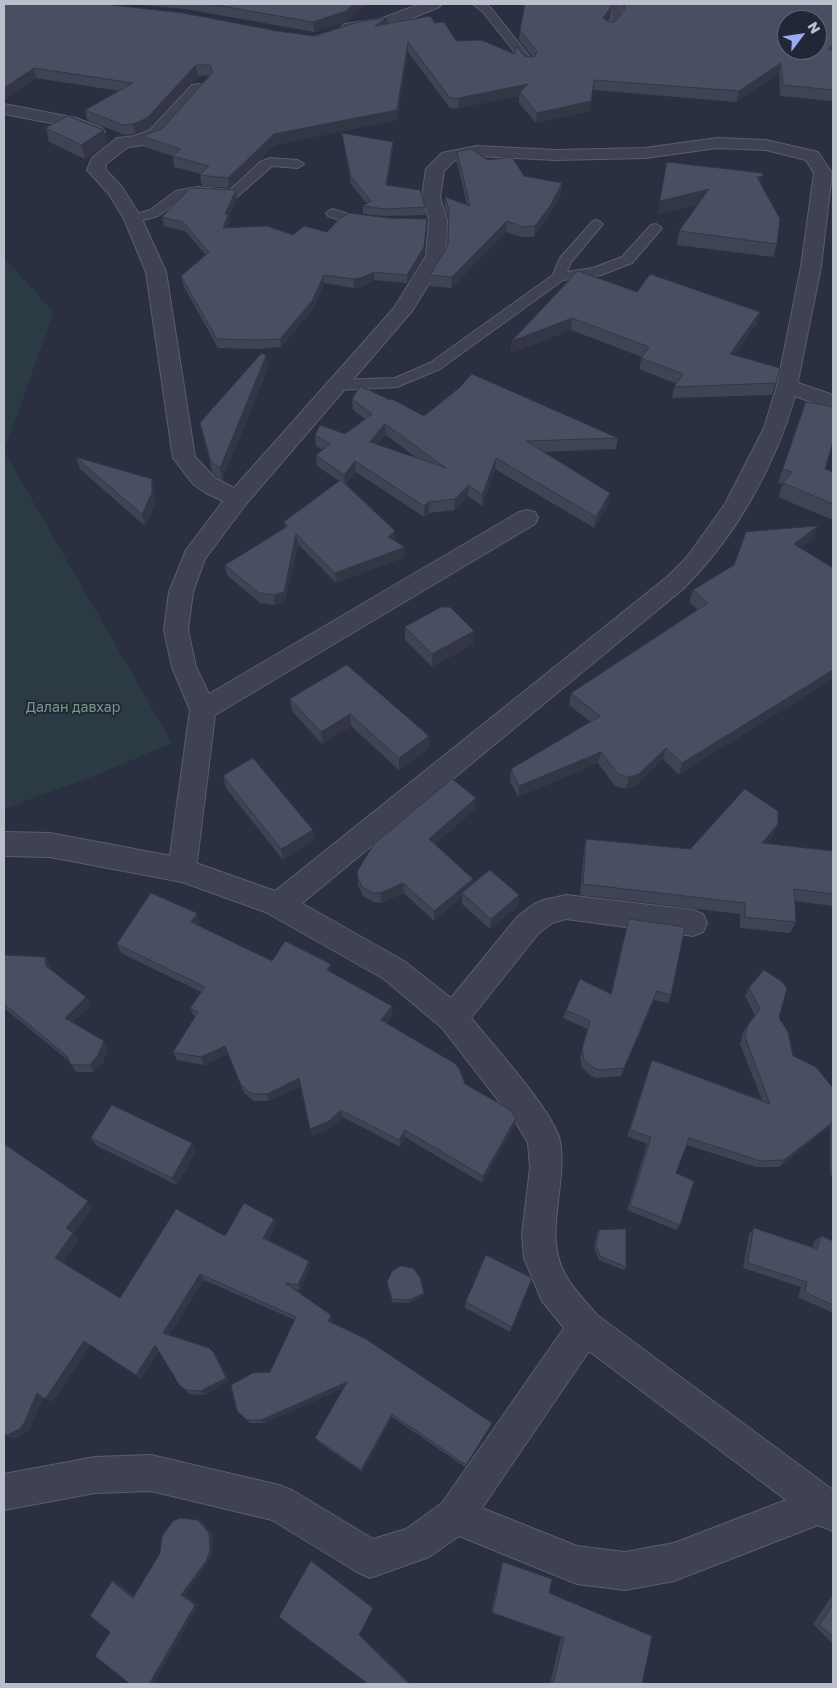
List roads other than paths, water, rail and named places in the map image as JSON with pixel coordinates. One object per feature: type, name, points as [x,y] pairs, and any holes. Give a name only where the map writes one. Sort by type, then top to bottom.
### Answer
[{"type":"street","points":[[333,32],[360,24],[383,23],[434,4]]},
{"type":"street","points":[[4,108],[70,122],[123,142],[138,141],[156,134],[205,81]]},
{"type":"street","points":[[123,142],[98,162],[96,170],[116,191],[133,219],[156,272],[184,458],[192,471],[202,481],[217,491],[238,498]]},
{"type":"street","points":[[182,870],[203,710],[184,667],[176,630],[181,592],[194,556],[238,498],[402,311],[412,296],[436,256],[431,197],[435,169],[448,157],[477,151],[555,155],[645,153],[717,143],[766,145],[812,156],[822,173],[822,183],[812,268],[787,386],[774,428],[742,494],[695,564],[675,583],[279,905]]},
{"type":"street","points":[[787,386],[833,403]]},
{"type":"street","points":[[203,710],[527,518]]},
{"type":"street","points":[[4,844],[50,845],[182,870],[279,905],[394,970],[454,1018],[529,1115],[544,1140],[546,1168],[539,1234],[541,1258],[554,1289],[585,1327],[828,1509]]},
{"type":"street","points":[[454,1018],[528,926],[544,913],[566,907],[693,923]]},
{"type":"street","points":[[4,1492],[95,1475],[151,1473],[279,1503],[370,1559],[416,1544],[455,1516],[585,1327]]},
{"type":"street","points":[[455,1516],[576,1565],[625,1571],[674,1562],[828,1509]]},
{"type":"lane","points":[[478,4],[487,10],[529,62]]},
{"type":"lane","points":[[609,28],[618,18],[615,4]]},
{"type":"lane","points":[[133,219],[154,213],[180,194],[197,191],[233,194],[264,165],[270,162],[298,164]]},
{"type":"lane","points":[[332,213],[354,220],[382,222]]},
{"type":"lane","points":[[559,277],[565,261],[597,224]]},
{"type":"lane","points":[[338,385],[397,382],[435,366],[559,277],[596,272],[627,260],[656,228]]},
{"type":"park label","name":"Далан давхар","points":[[73,708]]}]
